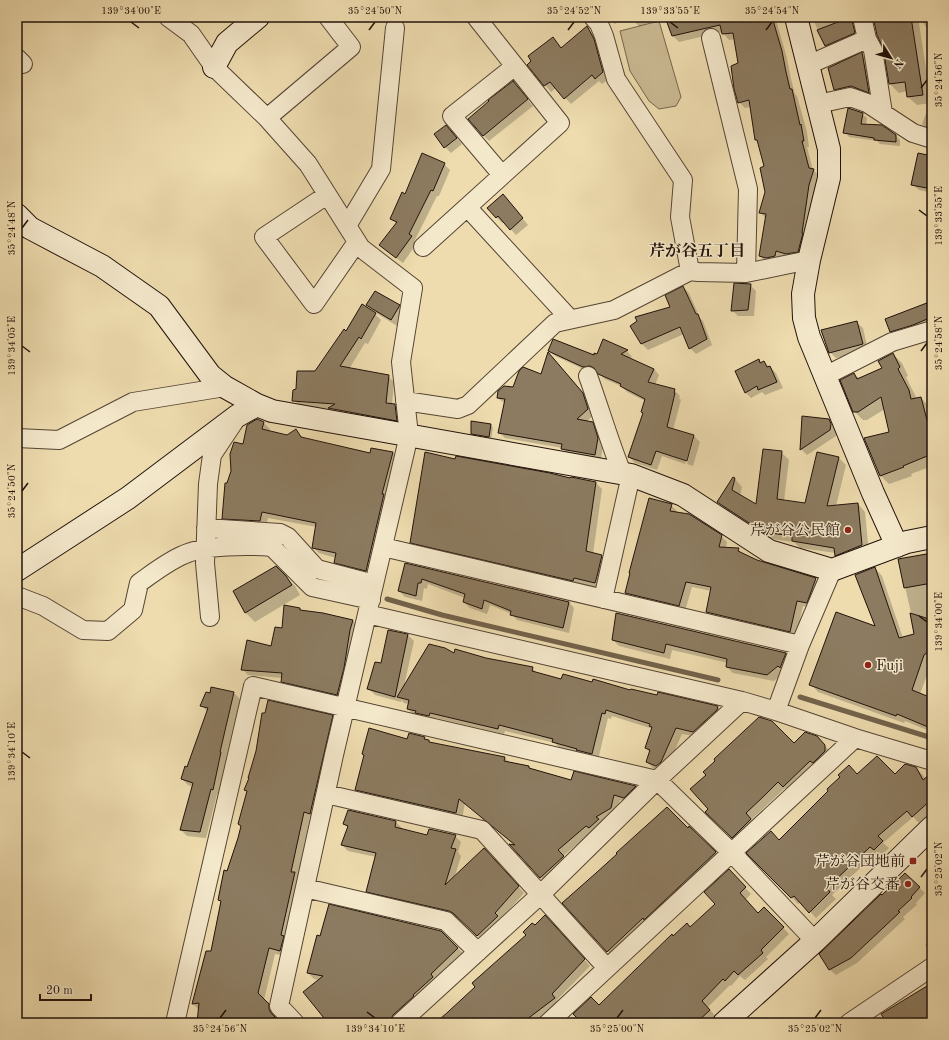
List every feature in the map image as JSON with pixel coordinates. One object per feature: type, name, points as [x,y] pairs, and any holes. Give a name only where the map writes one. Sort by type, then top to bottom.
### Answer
[{"type":"street","points":[[168,17],[191,34],[214,67],[267,118],[308,164],[361,248],[413,288],[401,362],[409,435],[345,708],[279,1006],[295,1023]]},
{"type":"street","points":[[214,67],[227,43],[258,17]]},
{"type":"street","points":[[267,118],[351,47],[328,17]]},
{"type":"street","points":[[423,246],[560,123],[476,17]]},
{"type":"street","points":[[592,17],[599,24],[604,36],[616,79],[683,180],[680,217],[690,271]]},
{"type":"street","points":[[796,17],[829,149],[829,178],[809,260],[803,294],[804,318],[809,337],[872,493],[898,546]]},
{"type":"street","points":[[862,17],[866,39],[873,50],[883,113]]},
{"type":"street","points":[[347,226],[381,169],[395,28]]},
{"type":"street","points":[[711,38],[748,189],[746,273]]},
{"type":"street","points":[[808,64],[866,39]]},
{"type":"street","points":[[502,175],[452,116],[515,66]]},
{"type":"street","points":[[818,104],[850,97],[867,103],[912,133],[932,139]]},
{"type":"street","points":[[327,195],[264,237],[314,304],[357,242]]},
{"type":"street","points":[[467,207],[570,319]]},
{"type":"street","points":[[17,215],[30,228],[102,266],[159,306],[210,375],[225,387],[257,405],[272,411],[627,474],[683,495],[770,551],[832,570],[906,542],[932,537]]},
{"type":"street","points":[[405,401],[458,409],[468,405],[555,323],[614,310],[690,271],[746,273],[809,260]]},
{"type":"street","points":[[825,376],[892,342],[932,330]]},
{"type":"street","points":[[588,376],[609,440],[627,474],[603,599]]},
{"type":"street","points":[[17,438],[59,440],[133,402],[225,387]]},
{"type":"street","points":[[17,570],[128,498],[237,416],[257,405]]},
{"type":"street","points":[[210,617],[205,563],[208,484],[212,455],[237,416]]},
{"type":"street","points":[[206,528],[276,540],[312,587],[371,599],[742,701],[932,762]]},
{"type":"street","points":[[17,596],[43,606],[83,630],[108,631],[133,610],[139,583],[184,554],[206,549],[250,545],[288,536],[317,570],[371,599]]},
{"type":"street","points":[[383,547],[800,645]]},
{"type":"street","points":[[312,587],[317,570]]},
{"type":"street","points":[[776,711],[800,645],[832,570]]},
{"type":"street","points":[[175,1023],[253,686],[657,780],[732,853],[815,941]]},
{"type":"street","points":[[400,1023],[540,895],[657,780],[742,701]]},
{"type":"street","points":[[548,1023],[855,738]]},
{"type":"street","points":[[326,794],[482,830],[608,968]]},
{"type":"street","points":[[724,1023],[815,941],[932,827]]},
{"type":"street","points":[[305,888],[446,921],[478,952]]},
{"type":"street","points":[[849,1023],[932,967]]},
{"type":"shaded area","points":[[659,21],[681,97],[676,106],[659,109],[649,101],[630,71],[620,31]]},
{"type":"building","points":[[665,17],[772,17],[782,51],[790,89],[792,89],[800,125],[801,124],[804,141],[802,141],[809,168],[814,169],[809,185],[803,233],[798,252],[786,254],[776,251],[775,256],[766,258],[759,256],[766,214],[759,213],[765,192],[760,168],[764,166],[757,140],[755,140],[749,100],[738,103],[734,89],[731,66],[738,63],[733,33],[722,34],[720,25],[672,36]]},
{"type":"building","points":[[851,17],[855,33],[825,46],[817,30]]},
{"type":"building","points":[[873,17],[911,17],[923,95],[907,97],[905,82],[889,84],[883,48],[877,35]]},
{"type":"building","points":[[587,26],[594,39],[603,72],[595,79],[592,75],[564,99],[550,82],[544,86],[527,65],[531,61],[528,56],[553,37],[561,48]]},
{"type":"building","points":[[862,52],[869,93],[851,86],[834,90],[828,68]]},
{"type":"building","points":[[513,81],[528,99],[483,136],[468,119],[489,101],[488,100]]},
{"type":"building","points":[[848,108],[863,113],[861,124],[882,125],[896,135],[896,142],[874,140],[874,138],[843,133]]},
{"type":"building","points":[[446,125],[457,138],[444,148],[434,134]]},
{"type":"building","points":[[422,153],[445,163],[433,191],[431,190],[409,234],[412,236],[396,258],[379,245],[397,222],[390,219],[402,192],[405,194]]},
{"type":"building","points":[[918,153],[932,156],[932,189],[911,185]]},
{"type":"building","points":[[503,194],[523,218],[510,230],[498,216],[496,218],[487,208]]},
{"type":"building","points":[[734,283],[751,284],[748,310],[731,311]]},
{"type":"building","points":[[683,286],[696,314],[698,314],[707,339],[689,349],[680,327],[641,344],[630,326],[637,321],[635,317],[670,307],[665,295]]},
{"type":"building","points":[[375,291],[400,305],[391,320],[366,305]]},
{"type":"building","points":[[932,301],[932,317],[890,332],[885,319]]},
{"type":"building","points":[[362,304],[376,313],[361,339],[359,337],[340,366],[389,375],[386,403],[395,404],[397,421],[328,408],[335,404],[292,401],[293,390],[296,389],[297,371],[315,371],[344,329],[346,331]]},
{"type":"building","points":[[857,321],[863,344],[829,353],[821,330]]},
{"type":"building","points":[[553,339],[594,355],[594,353],[597,354],[603,339],[628,350],[621,354],[654,369],[648,382],[675,389],[667,427],[694,435],[687,461],[656,451],[651,465],[628,457],[643,413],[641,412],[645,399],[620,386],[621,384],[598,374],[594,368],[590,366],[583,367],[548,351]]},
{"type":"building","points":[[548,352],[583,393],[588,409],[577,419],[593,422],[598,438],[595,455],[561,449],[562,444],[498,433],[505,399],[497,398],[498,391],[504,386],[513,387],[519,371],[523,367],[541,374]]},
{"type":"building","points":[[893,353],[900,367],[898,369],[909,390],[911,399],[921,397],[928,424],[932,422],[932,454],[880,476],[864,438],[889,432],[881,397],[858,412],[853,412],[840,380],[854,373],[857,379],[882,368],[878,361]]},
{"type":"building","points":[[759,359],[760,363],[764,361],[767,367],[770,366],[777,382],[758,390],[757,386],[745,393],[735,371]]},
{"type":"building","points":[[802,416],[829,419],[831,424],[830,430],[800,450]]},
{"type":"building","points":[[257,419],[264,422],[262,429],[287,435],[296,429],[301,437],[370,453],[371,448],[393,452],[382,494],[384,494],[366,571],[334,563],[336,553],[312,548],[316,523],[262,512],[260,521],[222,519],[225,483],[227,483],[231,471],[230,454],[234,442],[243,444],[247,425]]},
{"type":"building","points":[[471,421],[491,424],[489,437],[471,434]]},
{"type":"building","points":[[763,449],[782,451],[777,499],[805,503],[817,452],[839,457],[827,506],[858,503],[862,545],[835,556],[834,548],[792,541],[792,536],[763,532],[717,502],[733,477],[735,478],[732,490],[756,504]]},
{"type":"building","points":[[425,452],[455,459],[456,456],[596,482],[586,551],[602,555],[595,583],[574,578],[573,581],[410,543]]},
{"type":"building","points":[[649,498],[672,504],[670,511],[689,514],[722,535],[719,547],[739,548],[738,551],[757,560],[816,578],[807,603],[797,601],[790,632],[706,612],[711,587],[686,582],[679,606],[625,593]]},
{"type":"building","points":[[932,553],[932,583],[904,588],[898,559]]},
{"type":"building","points":[[405,563],[569,602],[563,628],[510,615],[511,611],[484,600],[482,609],[463,602],[465,594],[422,579],[421,583],[418,583],[416,596],[398,591]]},
{"type":"building","points":[[276,566],[286,576],[292,585],[245,613],[233,591]]},
{"type":"building","name":"Fuji","points":[[875,567],[899,638],[914,634],[910,613],[926,618],[932,626],[932,649],[924,655],[912,690],[932,698],[932,716],[928,727],[897,714],[896,716],[809,685],[836,612],[875,626],[855,575]]},
{"type":"building","points":[[284,605],[300,608],[300,610],[323,613],[353,620],[344,668],[337,695],[281,682],[282,673],[241,670],[247,640],[271,646],[275,627],[282,628]]},
{"type":"building","points":[[616,613],[786,653],[780,668],[778,666],[767,675],[726,667],[727,659],[666,644],[664,653],[612,640]]},
{"type":"building","points":[[388,630],[408,634],[395,697],[367,689],[375,662],[381,663]]},
{"type":"building","points":[[429,644],[445,648],[454,653],[455,649],[486,658],[533,667],[532,671],[561,679],[563,674],[592,682],[593,679],[630,690],[657,695],[658,692],[718,706],[717,710],[693,732],[676,728],[661,762],[656,766],[646,762],[650,750],[645,748],[652,727],[649,726],[650,724],[606,710],[605,714],[602,713],[592,754],[552,742],[553,739],[499,725],[498,729],[430,713],[429,716],[415,713],[416,711],[407,709],[409,700],[397,697]]},
{"type":"building","points":[[211,687],[234,692],[213,790],[211,789],[200,832],[180,830],[193,783],[181,779],[185,766],[187,767],[208,708],[200,706],[206,692],[210,693]]},
{"type":"building","points":[[268,700],[333,715],[310,814],[304,812],[291,872],[295,872],[281,935],[284,936],[280,951],[269,948],[258,993],[269,1004],[271,1013],[281,1023],[197,1023],[199,1003],[192,1004],[206,951],[211,951],[221,901],[218,900],[224,870],[227,871],[238,838],[241,826],[238,824],[247,791],[244,790],[249,778],[256,751],[262,713],[265,713]]},
{"type":"building","points":[[759,717],[772,721],[794,743],[805,732],[817,736],[825,745],[825,751],[813,763],[810,761],[783,787],[778,782],[746,813],[751,819],[732,838],[705,812],[708,809],[690,789],[706,775],[703,772],[715,761],[714,759]]},
{"type":"building","points":[[369,728],[407,739],[409,733],[425,737],[424,739],[429,740],[429,742],[505,757],[504,761],[529,766],[529,768],[571,780],[574,771],[636,786],[624,798],[614,795],[611,808],[596,817],[599,819],[589,828],[586,826],[558,850],[564,856],[540,878],[509,844],[515,845],[459,799],[456,813],[355,790]]},
{"type":"building","points":[[877,756],[895,774],[905,764],[916,767],[923,780],[932,772],[932,799],[912,817],[907,811],[878,836],[883,841],[874,850],[870,847],[827,888],[830,892],[809,913],[794,896],[791,898],[746,853],[771,831],[779,840],[828,791],[827,789],[840,777],[838,775],[849,765],[857,774]]},
{"type":"building","points":[[667,807],[688,828],[689,826],[716,852],[644,920],[643,918],[607,952],[562,903]]},
{"type":"building","points":[[348,810],[396,821],[395,827],[427,835],[429,829],[456,835],[451,848],[456,849],[445,885],[484,848],[519,886],[495,913],[498,916],[477,936],[449,911],[366,892],[376,853],[341,845],[348,826],[343,824]]},
{"type":"building","points":[[729,869],[746,887],[740,893],[758,913],[764,907],[784,927],[761,950],[763,953],[738,975],[734,971],[725,981],[723,979],[702,1001],[710,1010],[696,1023],[582,1023],[573,1014],[591,997],[599,1005],[672,934],[673,936],[687,923],[690,927],[715,904],[704,892]]},
{"type":"building","points":[[905,873],[920,887],[911,897],[912,898],[898,911],[900,912],[851,958],[829,970],[819,954]]},
{"type":"building","points":[[329,904],[441,931],[458,948],[431,974],[433,977],[393,1015],[389,1023],[328,1023],[303,992],[323,976],[307,973],[317,935],[320,936]]},
{"type":"building","points":[[545,915],[585,959],[552,994],[555,998],[522,1023],[436,1023],[475,987],[472,983],[526,935],[523,932],[532,923],[535,925]]},
{"type":"building","points":[[932,983],[932,1023],[887,1023],[881,1014]]},
{"type":"waterway","points":[[387,599],[442,615],[718,680]]},
{"type":"waterway","points":[[800,697],[932,738]]},
{"type":"place","name":"芹が谷公民館","points":[[848,530]]},
{"type":"place","name":"Fuji","points":[[868,665]]},
{"type":"place","name":"芹が谷団地前","points":[[913,861]]},
{"type":"place","name":"芹が谷交番","points":[[908,884]]},
{"type":"district","name":"芹が谷五丁目","points":[[697,250]]}]
